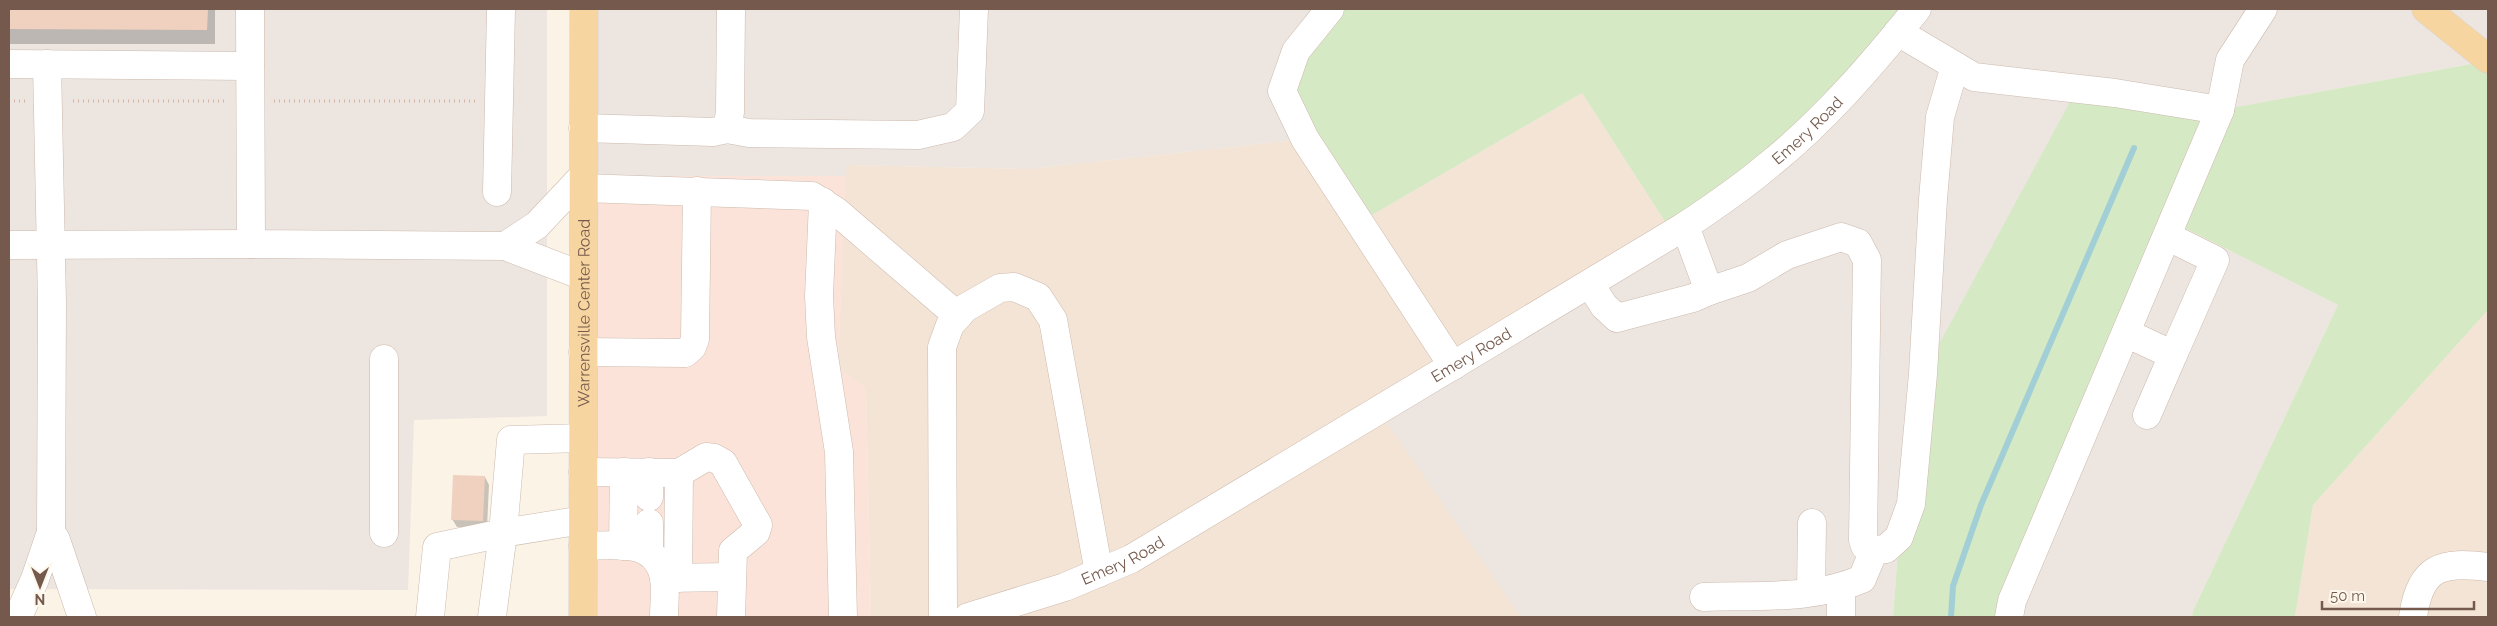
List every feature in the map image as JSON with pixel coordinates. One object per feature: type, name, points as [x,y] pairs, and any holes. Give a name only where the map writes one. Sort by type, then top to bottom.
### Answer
[{"type":"main road","name":"Warrensville Center Road","points":[[583,617],[584,9]]},
{"type":"main road","points":[[2426,9],[2488,59]]},
{"type":"street","points":[[250,9],[251,244]]},
{"type":"street","points":[[498,192],[501,9]]},
{"type":"street","points":[[727,129],[730,112],[731,9]]},
{"type":"street","points":[[583,128],[713,132],[727,129],[749,133],[918,135],[953,127],[970,111],[974,9]]},
{"type":"street","points":[[1330,9],[1296,51],[1282,91],[1305,139],[1453,366]]},
{"type":"street","name":"Emery Road","points":[[968,617],[1037,598],[1099,573],[1156,545],[1685,226],[1766,168],[1795,142],[1853,86],[1917,9]]},
{"type":"street","points":[[2009,617],[2012,601],[2220,110],[2230,60],[2263,9]]},
{"type":"street","points":[[1898,32],[1974,77],[2115,93],[2220,110]]},
{"type":"street","points":[[9,64],[250,66]]},
{"type":"street","points":[[18,617],[35,579],[51,532],[51,245],[47,64]]},
{"type":"street","points":[[1590,284],[1604,306],[1617,318],[1693,298],[1748,278],[1788,255],[1841,237],[1858,243],[1867,260],[1863,540],[1866,546],[1874,550],[1886,549],[1899,537],[1911,504],[1923,374],[1933,199],[1940,117],[1955,66]]},
{"type":"street","points":[[505,246],[537,225],[583,182],[698,191],[812,196],[836,211],[958,316]]},
{"type":"street","points":[[583,352],[685,353],[692,347],[695,339],[698,191]]},
{"type":"street","points":[[822,202],[819,296],[821,337],[839,452],[843,617]]},
{"type":"street","points":[[1685,226],[1709,291]]},
{"type":"street","points":[[2147,414],[2215,260],[2167,236]]},
{"type":"street","points":[[9,245],[505,246],[583,276]]},
{"type":"street","points":[[943,617],[942,347],[950,325],[965,308],[1000,288],[1014,287],[1038,297],[1053,320],[1099,573]]},
{"type":"street","points":[[2126,333],[2173,355]]},
{"type":"street","points":[[384,360],[384,534]]},
{"type":"street","points":[[492,617],[503,533],[511,440],[583,438]]},
{"type":"street","points":[[583,472],[643,491],[706,457],[723,463],[758,525],[756,532],[732,552],[731,617]]},
{"type":"street","points":[[664,617],[671,578],[678,473]]},
{"type":"street","points":[[636,549],[643,491]]},
{"type":"street","points":[[636,549],[643,491]]},
{"type":"street","points":[[430,617],[437,547],[503,533],[583,520]]},
{"type":"street","points":[[1811,592],[1812,523]]},
{"type":"street","points":[[51,532],[56,540],[82,617]]},
{"type":"street","points":[[583,546],[636,549],[657,562],[671,578],[731,577]]},
{"type":"street","points":[[1704,597],[1811,592],[1841,588],[1862,579],[1874,550]]},
{"type":"street","points":[[2413,617],[2420,589],[2427,578],[2440,568],[2462,564],[2488,567]]},
{"type":"street","points":[[1841,588],[1841,617]]},
{"type":"path","points":[[73,100],[232,101]]},
{"type":"path","points":[[270,101],[478,100]]},
{"type":"path","points":[[9,101],[33,102]]},
{"type":"shaded area","points":[[9,9],[547,9],[547,416],[414,420],[408,590],[9,589]]},
{"type":"shaded area","points":[[584,9],[1330,9],[1305,139],[1029,169],[847,165],[846,176],[583,176]]},
{"type":"shaded area","points":[[1918,9],[2426,9],[2488,61],[2220,110],[1899,537],[1893,617],[1521,617],[1379,411],[1673,234]]},
{"type":"shaded area","points":[[2448,9],[2488,9],[2488,42]]},
{"type":"shaded area","points":[[1582,93],[1673,234],[1379,411],[1521,617],[871,617],[866,389],[838,368],[846,165],[1029,169],[1305,139],[1360,222]]},
{"type":"shaded area","points":[[583,176],[846,176],[838,367],[866,389],[871,617],[584,617]]},
{"type":"shaded area","points":[[2173,222],[2338,305],[2193,611],[2192,617],[2009,617]]},
{"type":"shaded area","points":[[2488,310],[2488,617],[2295,617],[2313,505]]},
{"type":"green space","points":[[1330,9],[1918,9],[1881,54],[1673,234],[1582,93],[1360,222],[1282,91]]},
{"type":"green space","points":[[2488,61],[2488,310],[2313,505],[2295,617],[2192,617],[2193,611],[2338,305],[2173,222],[2009,617],[1893,617],[1899,537],[1923,374],[2077,89],[2220,110]]},
{"type":"building","points":[[9,9],[208,9],[207,30],[9,29]]},
{"type":"building","points":[[453,475],[485,476],[483,521],[451,520]]},
{"type":"waterway","points":[[1951,617],[1953,586],[1981,505],[2134,148]]}]
